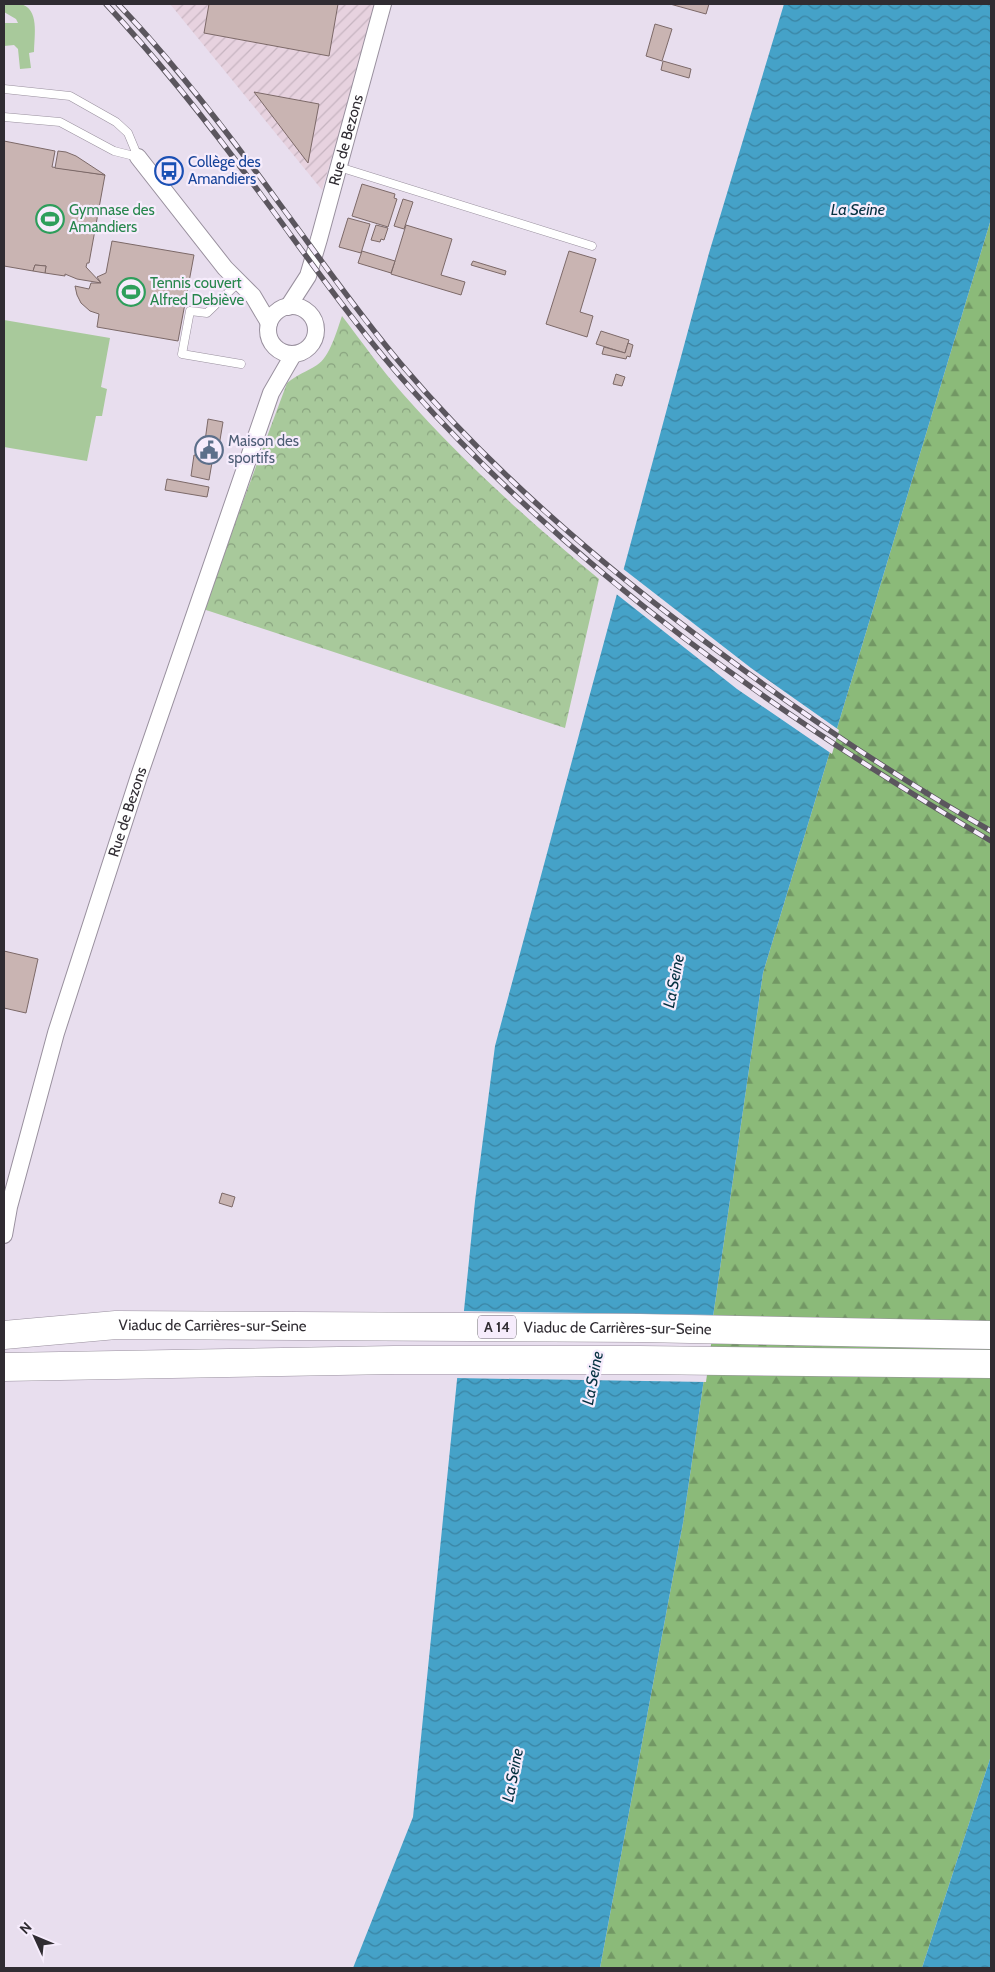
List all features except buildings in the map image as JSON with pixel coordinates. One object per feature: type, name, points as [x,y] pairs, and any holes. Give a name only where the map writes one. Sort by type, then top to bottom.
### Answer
[{"type":"highway","name":"Viaduc de Carrières-sur-Seine","points":[[4,1334],[116,1325],[145,1325],[601,1328],[991,1335]]},
{"type":"highway","name":"Viaduc de Carrières-sur-Seine","points":[[4,1367],[394,1360],[640,1360],[991,1364]]},
{"type":"street","name":"Rue de Bezons","points":[[4,1236],[9,1207],[56,1033],[139,776],[272,393],[293,354],[307,349],[315,337],[314,322],[311,316],[308,276],[339,168],[382,4]]},
{"type":"street","points":[[138,157],[208,248],[238,283],[253,296],[269,323]]},
{"type":"street","name":"Rue de Bezons","points":[[272,393],[274,347],[268,336],[269,323],[275,313],[284,308],[308,276]]},
{"type":"street","points":[[253,296],[284,308],[300,308],[311,316]]},
{"type":"street","points":[[274,347],[286,354],[293,354]]},
{"type":"lane","points":[[4,89],[70,96],[116,122],[128,133],[138,157]]},
{"type":"lane","points":[[4,117],[60,122],[114,152],[138,157]]},
{"type":"lane","points":[[339,168],[592,246]]},
{"type":"lane","points":[[238,283],[207,314],[190,312],[182,354],[241,364]]},
{"type":"shaded area","points":[[170,4],[375,4],[366,45],[322,190]]},
{"type":"green space","points":[[4,4],[18,4],[31,11],[35,31],[34,52],[29,53],[31,68],[20,69],[18,49],[14,45],[4,46],[4,23],[18,23],[16,19],[4,12]]},
{"type":"green space","points":[[991,219],[991,1756],[922,1968],[600,1968],[683,1523],[763,973]]},
{"type":"green space","points":[[342,316],[395,385],[449,443],[522,513],[599,579],[565,728],[203,609],[287,383],[322,361],[332,343]]},
{"type":"green space","points":[[4,320],[110,338],[101,387],[107,389],[102,416],[96,416],[87,461],[4,447]]},
{"type":"water","name":"La Seine","points":[[784,4],[991,4],[991,219],[763,973],[683,1523],[600,1968],[353,1968],[413,1817],[475,1201],[495,1046],[709,253]]},
{"type":"water","points":[[991,1756],[991,1968],[922,1968]]},
{"type":"pier","points":[[622,568],[751,668],[839,730],[832,754],[737,689],[615,593]]},
{"type":"pier","points":[[462,1311],[715,1315],[706,1382],[455,1378]]},
{"type":"railway","points":[[106,4],[167,73],[206,122],[373,344],[413,391],[476,458],[543,521],[612,581],[684,638],[759,693],[835,744],[991,841]]},
{"type":"railway","points":[[118,4],[202,101],[401,364],[437,405],[514,483],[554,520],[639,591],[758,680],[889,770],[991,831]]},
{"type":"place","name":"Collège des Amandiers","points":[[169,171]]},
{"type":"place","name":"Gymnase des Amandiers","points":[[50,219]]},
{"type":"place","name":"Tennis couvert Alfred Debiève","points":[[131,292]]},
{"type":"place","name":"Maison des sportifs","points":[[209,450]]}]
